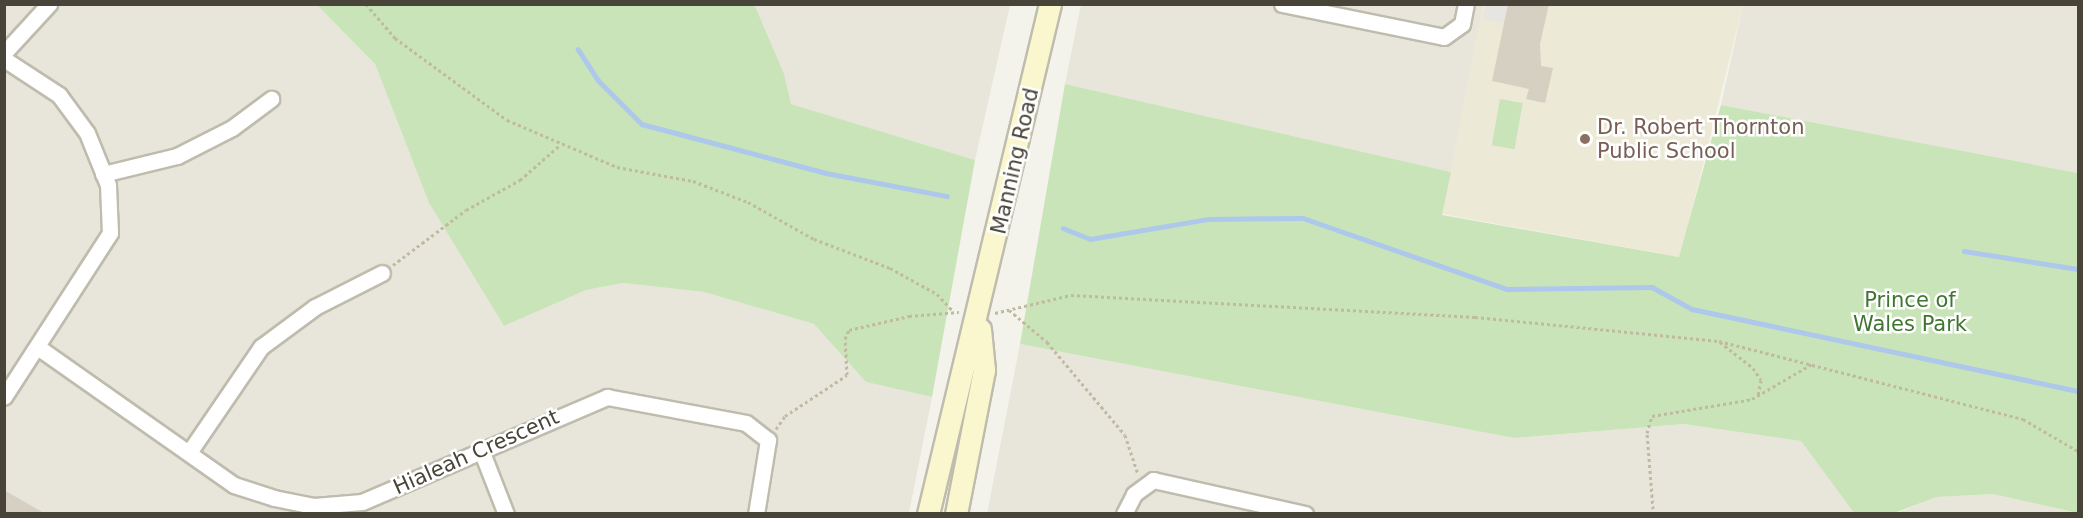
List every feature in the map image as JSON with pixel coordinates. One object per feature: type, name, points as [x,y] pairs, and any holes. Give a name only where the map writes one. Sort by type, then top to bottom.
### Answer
[{"type":"main road","name":"Manning Road","points":[[928,513],[979,317],[1050,4]]},
{"type":"main road","name":"Manning Road","points":[[956,513],[984,370],[979,317]]},
{"type":"street","points":[[4,52],[49,4]]},
{"type":"street","points":[[1282,4],[1444,37],[1462,24],[1466,4]]},
{"type":"street","points":[[4,59],[59,95],[87,133],[103,174],[110,233],[39,348],[4,397]]},
{"type":"street","points":[[103,174],[177,156],[232,128],[271,99]]},
{"type":"street","points":[[190,451],[261,347],[315,307],[382,273]]},
{"type":"street","name":"Hialeah Crescent","points":[[39,348],[190,451],[234,485],[314,506],[362,502],[607,397],[746,423],[768,440]]},
{"type":"street","points":[[756,513],[768,440]]},
{"type":"street","points":[[481,450],[506,513]]},
{"type":"street","points":[[1124,513],[1143,487],[1153,480],[1305,513]]},
{"type":"path","points":[[366,4],[395,38],[507,120],[560,145],[617,167],[693,181],[748,202],[814,239],[890,268],[937,294],[952,310]]},
{"type":"path","points":[[382,273],[466,210],[520,180],[560,145]]},
{"type":"path","points":[[768,440],[785,416],[847,375],[849,330],[952,310],[979,317],[1071,295],[1475,317],[1719,341],[2023,419],[2079,451]]},
{"type":"path","points":[[1009,310],[1047,342],[1125,435],[1143,487]]},
{"type":"path","points":[[1719,341],[1761,380],[1757,396]]},
{"type":"path","points":[[1653,509],[1647,433],[1652,416],[1757,396],[1814,364]]},
{"type":"shaded area","points":[[4,5],[317,5],[375,64],[429,203],[504,326],[586,290],[623,283],[704,292],[814,324],[866,382],[932,397],[909,513],[5,513]]},
{"type":"shaded area","points":[[626,5],[1010,5],[975,160],[758,94]]},
{"type":"shaded area","points":[[1081,5],[1483,5],[1451,172],[1065,84]]},
{"type":"shaded area","name":"Dr. Robert Thornton Public School","points":[[1483,5],[1743,5],[1680,257],[1442,214]]},
{"type":"shaded area","points":[[1486,5],[1509,5],[1505,24],[1483,19]]},
{"type":"shaded area","points":[[1743,5],[2078,5],[2078,173],[1721,105]]},
{"type":"shaded area","points":[[1020,344],[1514,438],[1684,424],[1801,441],[1854,513],[987,514]]},
{"type":"shaded area","points":[[1993,494],[2077,513],[1894,514],[1937,497]]},
{"type":"green space","points":[[754,4],[784,74],[791,104],[975,160],[932,397],[866,382],[814,324],[704,292],[623,283],[586,290],[504,326],[429,203],[375,64],[317,5]]},
{"type":"green space","name":"Prince of Wales Park","points":[[1065,84],[1451,172],[1442,215],[1679,257],[1721,105],[2078,173],[2078,513],[1993,494],[1937,497],[1894,513],[1854,513],[1801,441],[1684,424],[1514,438],[1020,344]]},
{"type":"green space","points":[[1500,99],[1523,103],[1514,149],[1492,145]]},
{"type":"building","points":[[1508,4],[1549,4],[1540,44],[1541,66],[1553,68],[1545,103],[1526,99],[1529,89],[1492,81]]},
{"type":"building","points":[[4,490],[44,513],[4,513]]},
{"type":"waterway","points":[[578,49],[599,81],[642,124],[826,173],[947,196]]},
{"type":"waterway","points":[[1063,228],[1090,239],[1208,219],[1303,218],[1507,289],[1652,287],[1692,309],[2078,391]]},
{"type":"waterway","points":[[1964,251],[2078,269]]},
{"type":"place","name":"Dr. Robert Thornton Public School","points":[[1585,139]]}]
